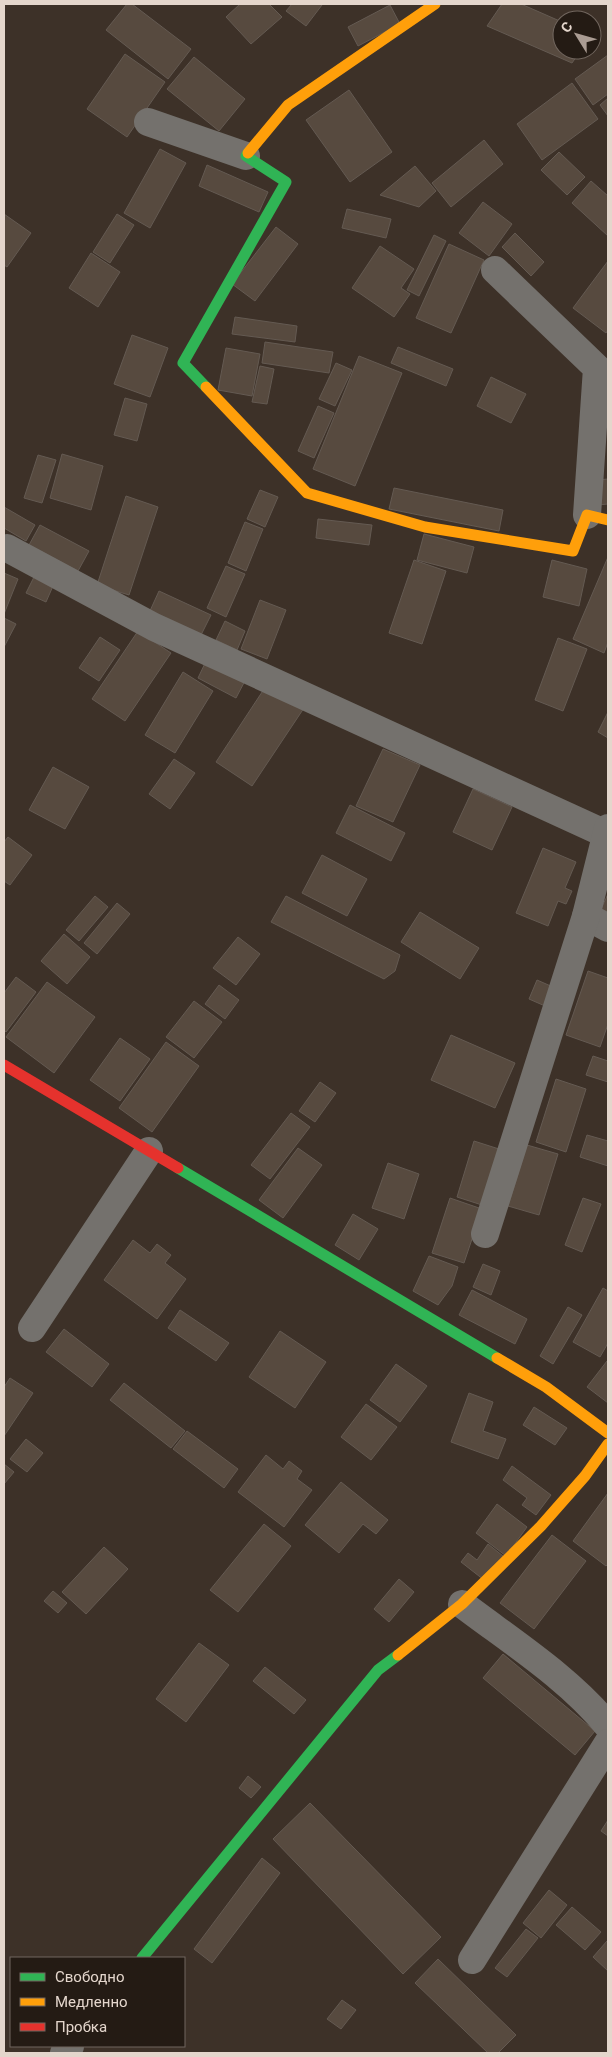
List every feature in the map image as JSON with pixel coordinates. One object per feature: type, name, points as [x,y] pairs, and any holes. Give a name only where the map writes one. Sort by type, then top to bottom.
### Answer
[{"type":"street","points":[[246,156],[288,105],[435,4]]},
{"type":"street","points":[[148,122],[246,156],[286,182],[183,363],[307,493],[425,527],[573,551],[598,517],[596,368],[495,270]]},
{"type":"street","points":[[7,548],[154,627],[607,831],[597,922],[485,1234]]},
{"type":"street","points":[[4,1065],[546,1387],[608,1433]]},
{"type":"street","points":[[32,1328],[149,1152]]},
{"type":"street","points":[[143,1957],[378,1670],[462,1604],[541,1526],[585,1476],[608,1444]]},
{"type":"street","points":[[462,1604],[529,1654],[595,1710],[608,1726]]},
{"type":"street","points":[[472,1960],[608,1743]]},
{"type":"building","points":[[127,4],[132,4],[191,49],[168,79],[106,30]]},
{"type":"building","points":[[240,4],[269,4],[282,17],[251,44],[226,17]]},
{"type":"building","points":[[292,4],[322,5],[306,26],[286,11]]},
{"type":"building","points":[[502,4],[521,4],[552,18],[552,54],[487,26]]},
{"type":"building","points":[[390,5],[400,24],[358,46],[348,27]]},
{"type":"building","points":[[125,54],[165,82],[127,137],[87,109]]},
{"type":"building","points":[[608,55],[608,94],[593,105],[575,79]]},
{"type":"building","points":[[194,57],[245,99],[219,131],[167,89]]},
{"type":"building","points":[[572,83],[598,119],[542,160],[517,124]]},
{"type":"building","points":[[349,90],[392,152],[350,182],[306,120]]},
{"type":"building","points":[[608,98],[608,116],[600,105]]},
{"type":"building","points":[[484,140],[503,164],[451,207],[432,183]]},
{"type":"building","points":[[160,149],[186,163],[150,228],[124,213]]},
{"type":"building","points":[[559,152],[585,177],[567,195],[541,170]]},
{"type":"building","points":[[207,165],[268,192],[259,212],[199,186]]},
{"type":"building","points":[[415,166],[436,191],[419,207],[380,195]]},
{"type":"building","points":[[591,181],[608,196],[608,236],[572,203]]},
{"type":"building","points":[[483,202],[512,224],[489,256],[459,233]]},
{"type":"building","points":[[347,209],[391,219],[386,238],[342,228]]},
{"type":"building","points":[[4,214],[31,233],[7,267],[4,265]]},
{"type":"building","points":[[117,214],[134,225],[110,263],[93,252]]},
{"type":"building","points":[[276,227],[298,244],[255,301],[232,284]]},
{"type":"building","points":[[515,233],[544,262],[531,276],[502,247]]},
{"type":"building","points":[[434,235],[446,241],[419,296],[407,290]]},
{"type":"building","points":[[449,244],[484,260],[451,333],[416,318]]},
{"type":"building","points":[[380,246],[414,269],[401,288],[410,294],[394,317],[352,288]]},
{"type":"building","points":[[91,253],[120,272],[98,307],[69,288]]},
{"type":"building","points":[[608,261],[608,330],[606,333],[573,308]]},
{"type":"building","points":[[235,317],[297,326],[295,342],[232,334]]},
{"type":"building","points":[[132,335],[168,348],[150,397],[114,384]]},
{"type":"building","points":[[265,342],[333,352],[329,373],[262,363]]},
{"type":"building","points":[[398,347],[453,369],[446,386],[391,363]]},
{"type":"building","points":[[226,348],[260,354],[252,396],[218,390]]},
{"type":"building","points":[[359,356],[402,373],[355,486],[313,469]]},
{"type":"building","points":[[336,363],[352,370],[335,406],[319,399]]},
{"type":"building","points":[[260,366],[274,369],[267,404],[252,402]]},
{"type":"building","points":[[491,377],[526,394],[511,423],[477,406]]},
{"type":"building","points":[[125,398],[147,404],[137,441],[114,435]]},
{"type":"building","points":[[318,406],[334,413],[314,458],[298,451]]},
{"type":"building","points":[[62,454],[103,466],[91,510],[50,498]]},
{"type":"building","points":[[38,455],[56,460],[42,503],[24,498]]},
{"type":"building","points":[[608,479],[608,504],[598,505],[597,480]]},
{"type":"building","points":[[394,488],[503,510],[499,531],[389,509]]},
{"type":"building","points":[[260,490],[278,497],[265,527],[247,519]]},
{"type":"building","points":[[126,496],[158,507],[129,595],[97,585]]},
{"type":"building","points":[[4,507],[35,525],[26,541],[4,528]]},
{"type":"building","points":[[318,519],[372,525],[369,545],[316,538]]},
{"type":"building","points":[[245,522],[263,529],[246,571],[228,563]]},
{"type":"building","points":[[40,525],[89,551],[78,571],[29,545]]},
{"type":"building","points":[[424,534],[474,547],[467,573],[417,560]]},
{"type":"building","points":[[608,557],[608,642],[604,653],[573,639]]},
{"type":"building","points":[[414,560],[446,571],[422,644],[389,633]]},
{"type":"building","points":[[552,560],[587,569],[579,606],[543,597]]},
{"type":"building","points":[[226,566],[245,574],[226,617],[207,608]]},
{"type":"building","points":[[4,573],[18,579],[4,614]]},
{"type":"building","points":[[34,577],[53,586],[46,602],[26,593]]},
{"type":"building","points":[[159,591],[211,615],[200,637],[149,613]]},
{"type":"building","points":[[260,600],[286,610],[267,659],[241,649]]},
{"type":"building","points":[[4,618],[16,624],[4,647]]},
{"type":"building","points":[[225,621],[245,631],[237,650],[216,640]]},
{"type":"building","points":[[138,631],[171,653],[125,721],[92,699]]},
{"type":"building","points":[[100,637],[120,650],[99,681],[79,668]]},
{"type":"building","points":[[558,638],[587,649],[563,711],[535,700]]},
{"type":"building","points":[[208,657],[247,677],[236,698],[198,678]]},
{"type":"building","points":[[183,672],[213,691],[175,753],[145,735]]},
{"type":"building","points":[[268,683],[304,708],[252,786],[216,762]]},
{"type":"building","points":[[608,712],[608,738],[598,732]]},
{"type":"building","points":[[383,749],[420,765],[393,822],[356,806]]},
{"type":"building","points":[[174,759],[195,773],[170,809],[149,794]]},
{"type":"building","points":[[53,767],[89,787],[65,829],[29,810]]},
{"type":"building","points":[[473,789],[512,807],[492,850],[453,832]]},
{"type":"building","points":[[350,805],[405,833],[391,861],[336,833]]},
{"type":"building","points":[[8,837],[32,855],[10,885],[4,881],[4,842]]},
{"type":"building","points":[[543,848],[576,862],[565,888],[572,891],[566,904],[558,901],[548,926],[516,913]]},
{"type":"building","points":[[322,855],[367,879],[347,916],[302,893]]},
{"type":"building","points":[[608,894],[608,912],[601,909]]},
{"type":"building","points":[[95,896],[108,907],[79,941],[66,930]]},
{"type":"building","points":[[286,896],[400,955],[395,971],[384,979],[271,922]]},
{"type":"building","points":[[117,903],[130,914],[97,954],[84,943]]},
{"type":"building","points":[[420,912],[479,948],[460,979],[401,942]]},
{"type":"building","points":[[64,934],[90,957],[67,984],[41,961]]},
{"type":"building","points":[[238,937],[260,954],[236,985],[213,968]]},
{"type":"building","points":[[588,971],[608,978],[608,1024],[600,1047],[566,1035]]},
{"type":"building","points":[[16,977],[36,992],[6,1032],[4,1030],[4,993]]},
{"type":"building","points":[[537,980],[553,987],[545,1006],[529,999]]},
{"type":"building","points":[[47,982],[95,1017],[54,1073],[6,1037]]},
{"type":"building","points":[[219,985],[239,1000],[225,1019],[205,1004]]},
{"type":"building","points":[[194,1001],[222,1022],[194,1058],[166,1037]]},
{"type":"building","points":[[451,1035],[515,1063],[495,1108],[431,1080]]},
{"type":"building","points":[[120,1038],[150,1059],[120,1101],[90,1080]]},
{"type":"building","points":[[166,1042],[199,1066],[152,1132],[119,1108]]},
{"type":"building","points":[[593,1056],[608,1061],[608,1082],[586,1075]]},
{"type":"building","points":[[556,1079],[586,1089],[566,1152],[536,1142]]},
{"type":"building","points":[[320,1082],[336,1093],[315,1122],[299,1111]]},
{"type":"building","points":[[291,1113],[310,1127],[270,1179],[251,1165]]},
{"type":"building","points":[[587,1135],[608,1141],[608,1166],[580,1157]]},
{"type":"building","points":[[474,1141],[499,1149],[482,1205],[457,1197]]},
{"type":"building","points":[[527,1145],[558,1154],[539,1215],[508,1206]]},
{"type":"building","points":[[298,1148],[322,1165],[283,1218],[259,1200]]},
{"type":"building","points":[[388,1163],[419,1174],[404,1219],[372,1208]]},
{"type":"building","points":[[450,1198],[482,1209],[464,1263],[432,1253]]},
{"type":"building","points":[[583,1198],[601,1204],[582,1252],[565,1245]]},
{"type":"building","points":[[353,1214],[378,1229],[359,1260],[335,1245]]},
{"type":"building","points":[[133,1240],[150,1253],[157,1244],[171,1255],[165,1263],[186,1279],[157,1319],[104,1280]]},
{"type":"building","points":[[429,1256],[458,1267],[452,1286],[438,1305],[413,1291]]},
{"type":"building","points":[[483,1264],[500,1271],[491,1295],[473,1287]]},
{"type":"building","points":[[603,1288],[608,1291],[608,1343],[600,1357],[573,1342]]},
{"type":"building","points":[[472,1290],[527,1319],[515,1344],[459,1315]]},
{"type":"building","points":[[568,1307],[582,1315],[553,1364],[540,1356]]},
{"type":"building","points":[[180,1310],[229,1343],[216,1361],[168,1328]]},
{"type":"building","points":[[64,1329],[109,1364],[92,1387],[46,1352]]},
{"type":"building","points":[[280,1331],[326,1362],[295,1408],[249,1377]]},
{"type":"building","points":[[608,1361],[608,1403],[587,1387]]},
{"type":"building","points":[[396,1364],[427,1386],[400,1422],[370,1400]]},
{"type":"building","points":[[10,1378],[33,1393],[4,1436],[4,1387]]},
{"type":"building","points":[[124,1383],[185,1431],[171,1448],[110,1400]]},
{"type":"building","points":[[469,1393],[493,1402],[483,1431],[506,1439],[498,1459],[451,1442]]},
{"type":"building","points":[[366,1404],[397,1427],[371,1460],[341,1437]]},
{"type":"building","points":[[534,1407],[567,1428],[555,1445],[523,1425]]},
{"type":"building","points":[[187,1431],[238,1469],[224,1488],[173,1449]]},
{"type":"building","points":[[26,1439],[43,1453],[27,1472],[10,1459]]},
{"type":"building","points":[[266,1455],[283,1469],[289,1461],[302,1471],[297,1479],[312,1490],[284,1527],[238,1492]]},
{"type":"building","points":[[4,1464],[14,1472],[4,1484]]},
{"type":"building","points":[[512,1466],[551,1495],[536,1515],[522,1505],[527,1498],[503,1480]]},
{"type":"building","points":[[341,1482],[388,1520],[376,1534],[363,1524],[339,1553],[305,1525]]},
{"type":"building","points":[[608,1493],[608,1564],[606,1566],[573,1541]]},
{"type":"building","points":[[497,1504],[527,1527],[506,1556],[476,1533]]},
{"type":"building","points":[[264,1524],[291,1546],[238,1612],[210,1590]]},
{"type":"building","points":[[552,1535],[586,1561],[534,1629],[500,1603]]},
{"type":"building","points":[[488,1544],[503,1556],[484,1580],[461,1562],[468,1553],[477,1560]]},
{"type":"building","points":[[104,1547],[128,1569],[86,1614],[62,1592]]},
{"type":"building","points":[[399,1579],[414,1592],[389,1622],[374,1609]]},
{"type":"building","points":[[53,1591],[67,1603],[58,1613],[44,1601]]},
{"type":"building","points":[[199,1643],[229,1665],[186,1722],[156,1699]]},
{"type":"building","points":[[503,1654],[595,1731],[575,1755],[483,1678]]},
{"type":"building","points":[[265,1667],[306,1700],[294,1714],[253,1681]]},
{"type":"building","points":[[248,1776],[261,1787],[251,1798],[239,1788]]},
{"type":"building","points":[[310,1803],[441,1937],[403,1974],[273,1839]]},
{"type":"building","points":[[608,1820],[608,1836],[601,1831]]},
{"type":"building","points":[[262,1858],[280,1873],[212,1963],[194,1949]]},
{"type":"building","points":[[549,1890],[567,1905],[541,1938],[523,1923]]},
{"type":"building","points":[[572,1907],[601,1932],[585,1950],[556,1925]]},
{"type":"building","points":[[526,1929],[538,1938],[507,1977],[495,1968]]},
{"type":"building","points":[[607,1941],[608,1943],[608,1971],[593,1957]]},
{"type":"building","points":[[438,1959],[516,2035],[498,2053],[488,2053],[415,1983]]},
{"type":"building","points":[[342,2000],[356,2010],[341,2029],[327,2019]]},
{"type":"traffic: fast","points":[[206,387],[183,363],[286,182],[246,156],[248,153]]},
{"type":"traffic: fast","points":[[178,1168],[497,1358]]},
{"type":"traffic: fast","points":[[143,1957],[378,1670],[398,1655]]},
{"type":"traffic: slow","points":[[248,153],[288,105],[435,4]]},
{"type":"traffic: slow","points":[[206,387],[307,493],[425,527],[573,551],[587,515],[608,520]]},
{"type":"traffic: slow","points":[[497,1358],[546,1387],[608,1433]]},
{"type":"traffic: slow","points":[[398,1655],[462,1604],[541,1526],[585,1476],[608,1444]]},
{"type":"traffic: jam","points":[[4,1065],[178,1168]]}]
